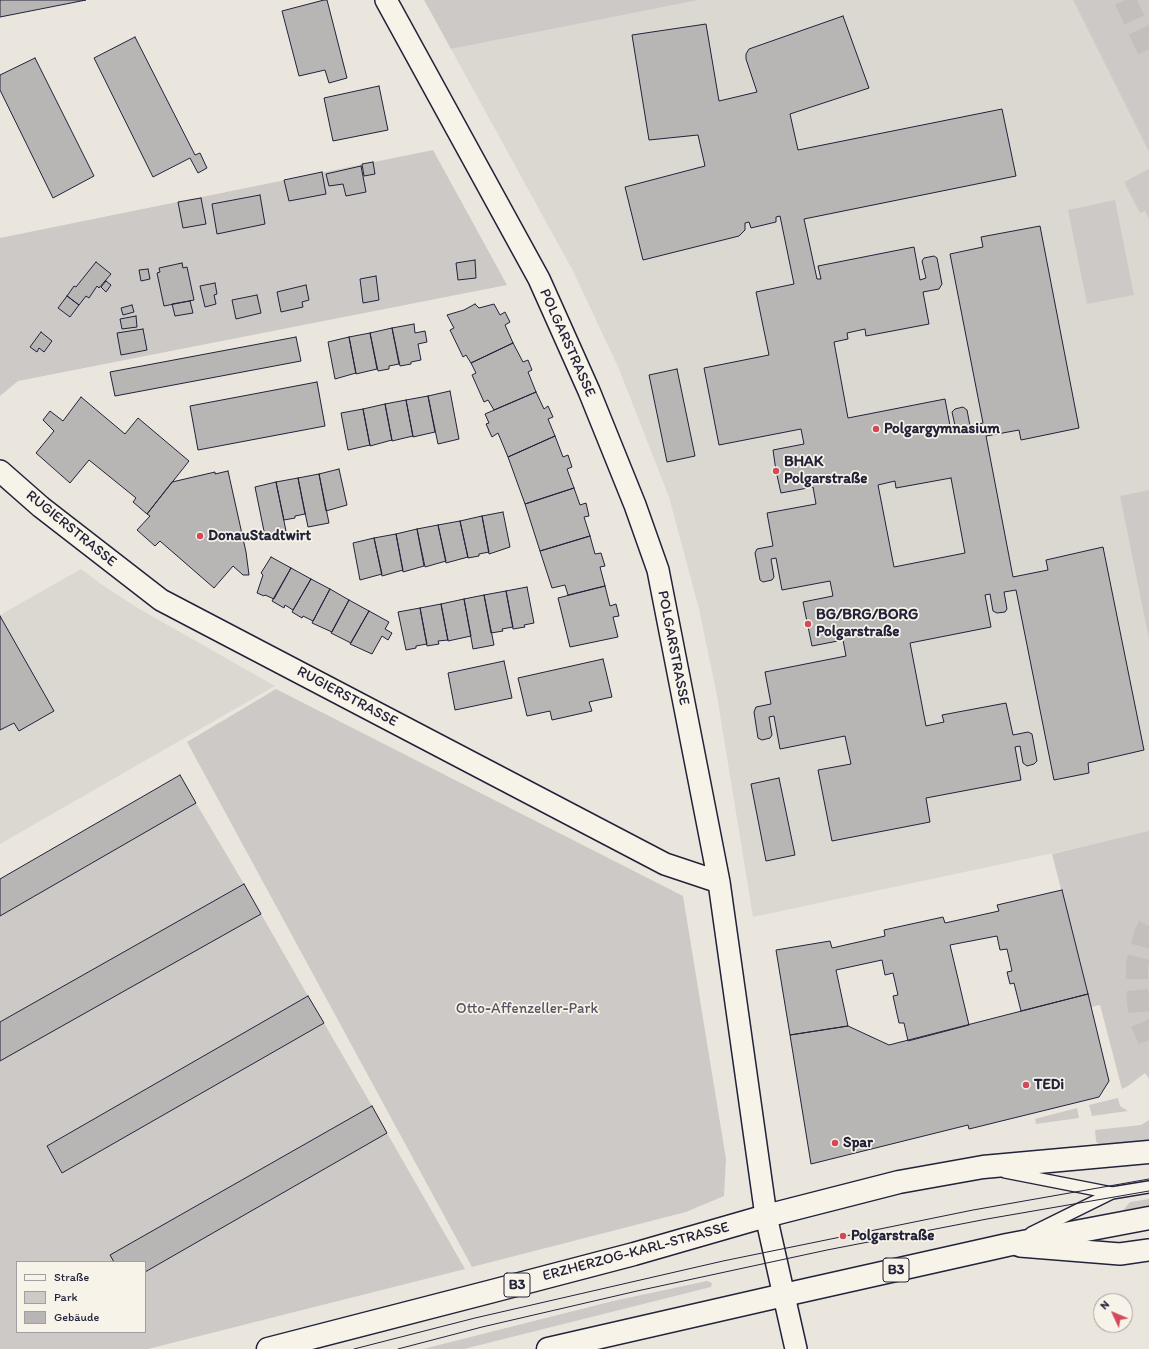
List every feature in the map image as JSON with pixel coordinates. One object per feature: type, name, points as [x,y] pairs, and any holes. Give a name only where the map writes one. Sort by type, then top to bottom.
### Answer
[{"type":"main road","name":"ERZHERZOG-KARL-STRASSE","points":[[268,1349],[634,1254],[766,1216],[899,1182],[983,1168],[1149,1152]]},
{"type":"main road","name":"ERZHERZOG-KARL-STRASSE","points":[[548,1349],[579,1346],[784,1295],[1007,1245],[1149,1218]]},
{"type":"street","name":"POLGARSTRASSE","points":[[386,0],[539,278],[589,391],[635,505],[658,570],[719,882],[766,1216],[796,1349]]},
{"type":"street","name":"RUGIERSTRASSE","points":[[0,470],[41,507],[161,600],[665,864],[719,882]]},
{"type":"street","name":"ERZHERZOG-KARL-STRASSE","points":[[1007,1245],[1120,1254],[1149,1250]]},
{"type":"lane","name":"ERZHERZOG-KARL-STRASSE","points":[[983,1168],[1112,1193]]},
{"type":"lane","name":"ERZHERZOG-KARL-STRASSE","points":[[1007,1245],[1112,1193],[1149,1187]]},
{"type":"shaded area","points":[[699,0],[1073,0],[1149,152],[1149,832],[753,917],[717,696],[699,609],[669,497],[619,369],[573,271],[451,49]]},
{"type":"shaded area","points":[[81,569],[136,607],[275,686],[0,844],[0,615]]},
{"type":"green space","points":[[424,0],[699,0],[451,49]]},
{"type":"green space","points":[[1073,0],[1149,0],[1149,152]]},
{"type":"green space","points":[[433,150],[507,285],[18,381],[0,396],[0,238]]},
{"type":"green space","points":[[1149,169],[1149,219],[1145,211],[1140,213],[1124,182]]},
{"type":"green space","points":[[1115,200],[1134,295],[1087,304],[1068,210]]},
{"type":"green space","points":[[1149,490],[1149,639],[1120,496]]},
{"type":"green space","name":"Otto-Affenzeller-Park","points":[[276,689],[683,896],[726,1159],[724,1196],[686,1212],[472,1267],[187,742]]},
{"type":"green space","points":[[196,803],[244,884],[0,1022],[0,916]]},
{"type":"green space","points":[[1149,831],[1149,1079],[1145,1073],[1122,1089],[1100,1005],[1091,1007],[1052,854]]},
{"type":"green space","points":[[261,914],[308,996],[47,1146],[62,1173],[324,1023],[372,1106],[110,1255],[113,1261],[16,1261],[16,1333],[146,1333],[146,1271],[387,1133],[465,1269],[148,1349],[0,1349],[0,1061]]},
{"type":"green space","points":[[1118,1098],[1120,1106],[1128,1111],[1092,1116],[1089,1105]]},
{"type":"green space","points":[[1077,1108],[1079,1118],[1036,1124],[1035,1119]]},
{"type":"green space","points":[[1149,1120],[1149,1140],[1098,1144],[1096,1141],[1095,1130],[1141,1125]]},
{"type":"green space","points":[[1149,1199],[1149,1206],[1123,1210],[1130,1202]]},
{"type":"green space","points":[[707,1281],[712,1283],[711,1287],[464,1349],[423,1349],[613,1301]]},
{"type":"building","points":[[0,0],[86,0],[0,17]]},
{"type":"building","points":[[327,0],[347,78],[329,83],[325,70],[299,76],[282,11]]},
{"type":"building","name":"Polgargymnasium","points":[[843,16],[869,88],[790,114],[798,150],[1002,109],[1016,176],[804,219],[817,279],[821,279],[818,266],[914,247],[920,280],[926,278],[922,261],[924,258],[934,256],[937,258],[942,284],[939,289],[923,292],[929,324],[866,336],[865,329],[847,333],[848,339],[834,342],[848,418],[945,399],[951,431],[956,430],[952,412],[955,409],[963,407],[967,410],[970,426],[983,423],[950,254],[983,247],[981,237],[1040,226],[1079,428],[1021,440],[1019,430],[986,436],[1013,577],[1048,570],[1046,560],[1103,547],[1144,750],[1088,763],[1089,773],[1054,780],[1016,590],[1004,592],[1007,609],[1005,612],[997,613],[993,611],[990,594],[985,595],[991,627],[910,643],[926,726],[944,722],[942,715],[1006,703],[1013,735],[1028,732],[1032,734],[1037,761],[1034,764],[1027,766],[1023,763],[1020,746],[1015,747],[1021,780],[926,798],[930,822],[832,841],[818,770],[851,764],[845,736],[780,749],[774,716],[769,717],[772,735],[770,738],[762,740],[758,738],[754,712],[756,707],[771,704],[765,672],[846,656],[843,640],[812,646],[803,602],[833,596],[830,581],[782,590],[776,558],[771,559],[774,577],[772,580],[763,582],[760,580],[755,553],[757,549],[773,546],[767,513],[816,504],[813,487],[781,493],[776,471],[773,450],[804,444],[801,429],[719,445],[704,368],[769,355],[756,292],[794,284],[780,216],[776,217],[776,222],[751,228],[749,222],[745,223],[745,230],[739,236],[643,260],[625,187],[705,166],[698,135],[649,140],[632,35],[706,24],[719,101],[757,92],[746,59],[746,54],[749,49]],"holes":[[[951,478],[965,553],[894,567],[878,485],[895,481],[896,488]]]},
{"type":"building","points":[[135,37],[195,155],[200,153],[207,168],[198,173],[190,158],[153,177],[94,58]]},
{"type":"building","points":[[35,58],[94,176],[53,198],[0,90],[0,75]]},
{"type":"building","points":[[379,86],[388,130],[333,141],[324,98]]},
{"type":"building","points":[[373,162],[375,174],[364,176],[362,164]]},
{"type":"building","points":[[361,166],[366,192],[346,196],[343,184],[329,186],[326,174]]},
{"type":"building","points":[[322,172],[326,194],[289,201],[284,180]]},
{"type":"building","points":[[260,195],[265,224],[217,234],[212,204]]},
{"type":"building","points":[[201,198],[206,224],[183,228],[178,202]]},
{"type":"building","points":[[475,260],[476,278],[458,280],[456,263]]},
{"type":"building","points":[[96,262],[111,274],[99,288],[97,286],[89,298],[86,296],[79,305],[67,296]]},
{"type":"building","points":[[182,263],[183,268],[187,267],[194,300],[164,306],[157,273],[160,272],[159,268]]},
{"type":"building","points":[[148,269],[150,279],[141,281],[139,270]]},
{"type":"building","points":[[376,276],[379,300],[363,303],[360,279]]},
{"type":"building","points":[[106,281],[111,285],[106,292],[101,287]]},
{"type":"building","points":[[215,283],[217,294],[214,295],[216,304],[205,307],[200,286]]},
{"type":"building","points":[[306,285],[309,300],[302,302],[303,307],[281,312],[277,292]]},
{"type":"building","points":[[257,295],[261,313],[236,319],[232,300]]},
{"type":"building","points":[[67,296],[79,305],[70,317],[58,308]]},
{"type":"building","points":[[190,301],[193,313],[175,316],[172,304]]},
{"type":"building","points":[[475,304],[479,308],[494,304],[500,315],[505,312],[510,322],[505,325],[513,343],[471,363],[466,355],[463,357],[450,330],[454,328],[447,315],[464,310]]},
{"type":"building","points":[[132,305],[134,312],[123,315],[121,308]]},
{"type":"building","points":[[136,316],[137,327],[122,329],[120,319]]},
{"type":"building","points":[[414,324],[415,333],[425,331],[427,342],[418,344],[421,360],[400,366],[392,328]]},
{"type":"building","points":[[392,328],[399,364],[389,366],[389,369],[378,371],[370,333]]},
{"type":"building","points":[[143,329],[147,350],[121,355],[117,333]]},
{"type":"building","points":[[41,332],[52,341],[44,352],[39,348],[37,352],[30,347]]},
{"type":"building","points":[[370,333],[377,369],[356,374],[349,337]]},
{"type":"building","points":[[296,337],[301,361],[115,396],[110,372]]},
{"type":"building","points":[[349,337],[356,373],[335,379],[328,342]]},
{"type":"building","points":[[513,343],[523,362],[528,360],[532,370],[528,372],[536,392],[494,410],[488,400],[484,402],[472,375],[476,373],[471,363]]},
{"type":"building","points":[[677,369],[695,456],[667,462],[649,375]]},
{"type":"building","points":[[317,382],[325,426],[198,450],[190,406]]},
{"type":"building","points":[[450,391],[459,439],[438,444],[428,396]]},
{"type":"building","points":[[536,392],[544,409],[548,406],[553,417],[548,419],[555,436],[508,457],[498,433],[492,437],[486,424],[489,423],[485,414]]},
{"type":"building","points":[[428,396],[435,432],[413,437],[406,400]]},
{"type":"building","points":[[81,397],[125,434],[138,418],[189,461],[147,514],[133,502],[136,498],[89,460],[70,483],[36,453],[54,431],[43,420],[50,411],[63,421]]},
{"type":"building","points":[[406,400],[413,436],[392,441],[385,404]]},
{"type":"building","points":[[385,404],[392,440],[370,446],[363,409]]},
{"type":"building","points":[[363,409],[370,445],[348,450],[341,413]]},
{"type":"building","points":[[555,436],[563,457],[568,455],[572,467],[567,469],[574,488],[525,504],[508,457]]},
{"type":"building","points":[[339,469],[347,505],[326,511],[319,474]]},
{"type":"building","points":[[228,471],[246,552],[249,575],[243,575],[233,566],[214,588],[160,541],[155,546],[137,530],[150,516],[147,514],[172,482],[215,472],[215,474]]},
{"type":"building","points":[[319,474],[329,523],[308,527],[298,478]]},
{"type":"building","points":[[298,478],[305,514],[284,520],[276,482]]},
{"type":"building","points":[[276,482],[286,531],[265,536],[255,487]]},
{"type":"building","points":[[574,488],[580,505],[586,503],[589,516],[584,517],[590,536],[540,551],[525,504]]},
{"type":"building","points":[[503,512],[510,547],[489,554],[482,516]]},
{"type":"building","points":[[482,516],[489,552],[468,558],[460,521]]},
{"type":"building","points":[[460,521],[468,557],[446,563],[438,525]]},
{"type":"building","points":[[438,525],[446,561],[425,567],[417,529]]},
{"type":"building","points":[[417,529],[424,566],[403,572],[396,534]]},
{"type":"building","points":[[396,534],[403,570],[382,576],[374,538]]},
{"type":"building","points":[[590,536],[595,554],[601,553],[605,566],[600,567],[605,586],[568,595],[565,585],[552,588],[540,551]]},
{"type":"building","points":[[374,538],[382,574],[360,580],[353,543]]},
{"type":"building","points":[[271,557],[291,568],[274,599],[257,593],[263,575],[261,573]]},
{"type":"building","points":[[291,568],[311,579],[293,610],[285,605],[284,608],[272,601]]},
{"type":"building","points":[[311,579],[330,589],[313,621],[303,616],[302,618],[292,612]]},
{"type":"building","points":[[605,586],[610,606],[616,604],[619,616],[613,617],[618,637],[570,647],[558,598]]},
{"type":"building","points":[[527,587],[534,623],[524,625],[525,627],[513,629],[506,591]]},
{"type":"building","points":[[330,589],[349,600],[332,632],[312,623]]},
{"type":"building","points":[[506,591],[513,627],[502,629],[503,631],[491,633],[484,595]]},
{"type":"building","points":[[484,595],[494,645],[473,649],[464,599]]},
{"type":"building","points":[[464,599],[471,636],[448,641],[441,604]]},
{"type":"building","points":[[349,600],[369,611],[351,643],[331,633]]},
{"type":"building","points":[[441,604],[448,640],[438,641],[439,644],[427,646],[420,608]]},
{"type":"building","points":[[420,608],[427,644],[406,650],[398,612]]},
{"type":"building","points":[[369,611],[389,622],[385,629],[392,633],[388,640],[382,636],[372,654],[350,644]]},
{"type":"building","points":[[0,616],[54,711],[19,731],[14,723],[0,730]]},
{"type":"building","points":[[603,659],[612,697],[589,702],[592,711],[552,720],[550,711],[527,716],[518,678]]},
{"type":"building","points":[[504,661],[512,698],[455,710],[448,673]]},
{"type":"building","points":[[180,775],[196,803],[0,916],[0,879]]},
{"type":"building","points":[[779,778],[795,855],[766,861],[751,784]]},
{"type":"building","points":[[244,884],[261,914],[0,1061],[0,1022]]},
{"type":"building","points":[[1062,890],[1088,994],[1021,1011],[1014,983],[1010,984],[1007,972],[1012,971],[1007,949],[1000,950],[997,936],[950,945],[969,1025],[908,1041],[904,1023],[899,1023],[893,996],[898,995],[893,973],[885,975],[882,960],[836,970],[848,1026],[790,1035],[776,950],[830,941],[832,948],[885,936],[884,930],[943,917],[945,923],[999,911],[997,905]]},
{"type":"building","points":[[1088,994],[1109,1081],[1099,1097],[969,1129],[968,1125],[811,1164],[790,1035],[848,1026],[889,1045]]},
{"type":"building","points":[[308,996],[324,1023],[62,1173],[47,1146]]},
{"type":"building","points":[[372,1106],[387,1133],[146,1271],[146,1261],[113,1261],[110,1255]]},
{"type":"tunnel","points":[[1125,0],[1149,52]]},
{"type":"tunnel","points":[[1149,926],[1145,934],[1137,964],[1137,990],[1140,1019],[1149,1040]]},
{"type":"tram line","points":[[354,1349],[475,1318],[723,1261],[973,1210],[1149,1179]]},
{"type":"tram line","points":[[398,1349],[482,1327],[637,1291],[827,1250],[987,1219],[1149,1191]]},
{"type":"place","name":"Polgargymnasium","points":[[876,429]]},
{"type":"place","name":"BHAK Polgarstraße","points":[[776,471]]},
{"type":"place","name":"DonauStadtwirt","points":[[200,536]]},
{"type":"place","name":"BG/BRG/BORG Polgarstraße","points":[[808,624]]},
{"type":"place","name":"TEDi","points":[[1026,1085]]},
{"type":"place","name":"Spar","points":[[835,1143]]},
{"type":"place","name":"Polgarstraße","points":[[843,1236]]}]
